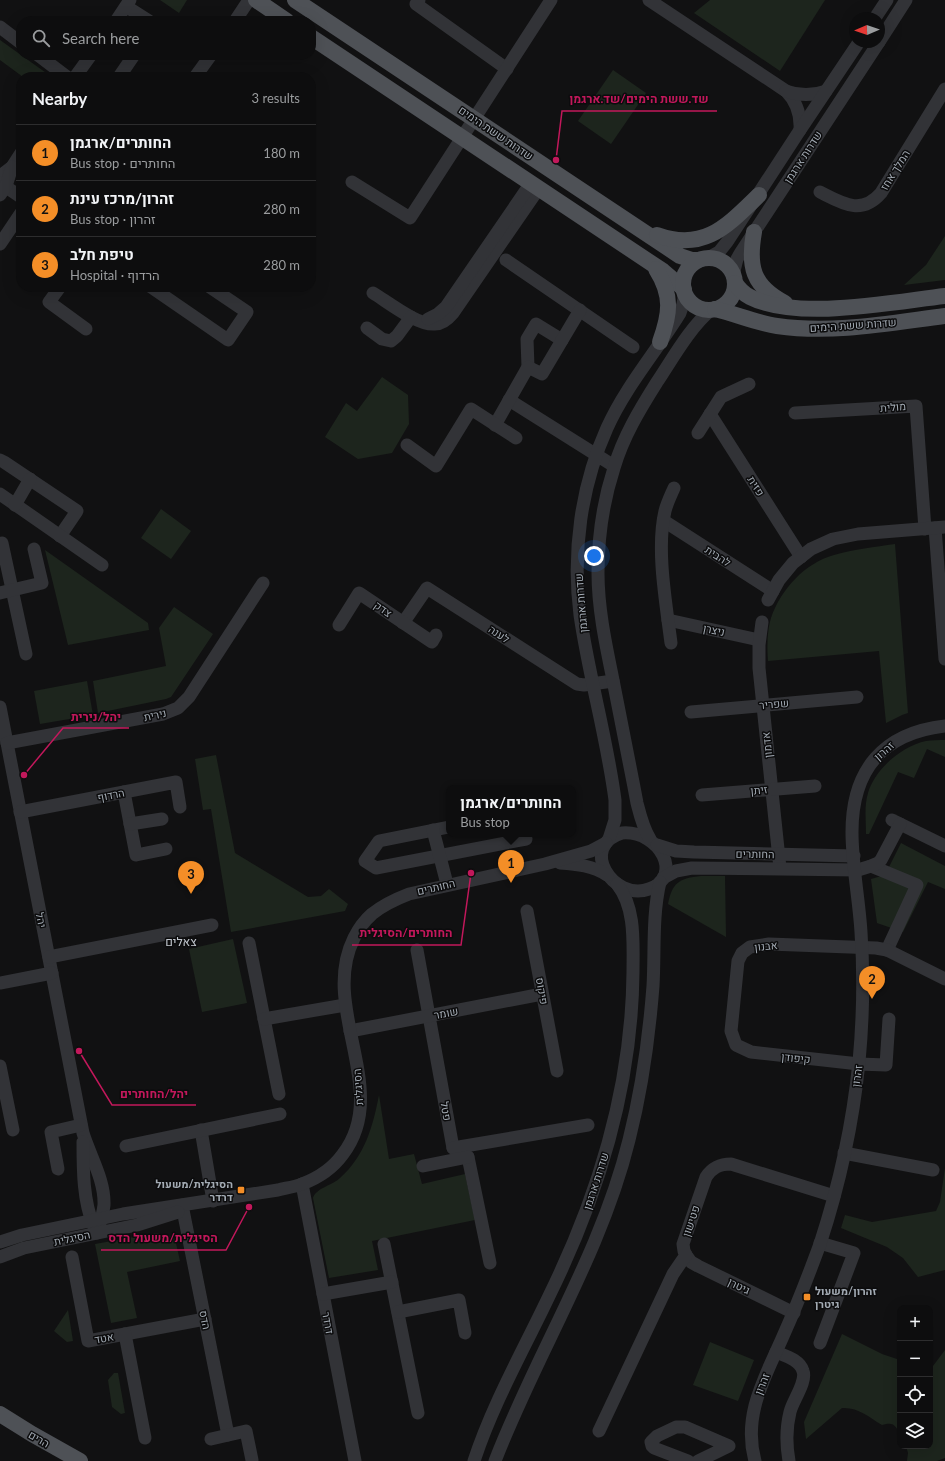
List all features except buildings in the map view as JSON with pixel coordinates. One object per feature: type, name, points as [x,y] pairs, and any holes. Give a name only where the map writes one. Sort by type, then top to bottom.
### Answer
[{"type":"main road","points":[[256,0],[280,16]]},
{"type":"main road","name":"שדרות ששת הימים","points":[[295,0],[680,256],[692,260],[703,259]]},
{"type":"main road","name":"שדרות ששת הימים","points":[[316,40],[654,264],[685,291]]},
{"type":"main road","points":[[636,227],[669,240],[686,241],[703,238],[717,231],[732,220],[759,195]]},
{"type":"main road","points":[[754,232],[751,247],[751,261],[758,282],[773,296],[793,307]]},
{"type":"main road","points":[[703,259],[723,262],[730,269],[734,279],[731,297],[724,304],[713,309],[705,309],[696,305],[689,299],[685,291],[685,274],[691,266],[703,259]]},
{"type":"main road","points":[[654,264],[664,282],[668,305],[667,317],[660,342]]},
{"type":"main road","name":"שדרות ששת הימים","points":[[734,279],[741,291],[751,298],[766,303],[793,307],[856,307],[945,296]]},
{"type":"main road","name":"שדרות ששת הימים","points":[[713,309],[761,323],[808,329],[858,327],[941,318]]},
{"type":"main road","name":"הרים","points":[[0,1414],[80,1461]]},
{"type":"street","points":[[238,16],[249,0]]},
{"type":"street","points":[[418,0],[416,4],[507,69]]},
{"type":"street","points":[[352,182],[410,218],[551,0]]},
{"type":"street","points":[[649,0],[786,91],[798,108],[800,130]]},
{"type":"street","points":[[879,12],[887,0]]},
{"type":"street","name":"שדרות ארגמן","points":[[885,33],[906,0]]},
{"type":"street","points":[[120,16],[129,4],[143,16]]},
{"type":"street","points":[[0,27],[16,39]]},
{"type":"street","name":"שדרות ארגמן","points":[[703,259],[719,252],[727,242],[855,48]]},
{"type":"street","name":"שדרות ארגמן","points":[[734,279],[738,257],[875,48]]},
{"type":"street","points":[[45,60],[60,72]]},
{"type":"street","points":[[79,72],[87,60]]},
{"type":"street","points":[[122,72],[131,60]]},
{"type":"street","points":[[199,72],[207,60]]},
{"type":"street","name":"המלך אחז","points":[[820,192],[850,206],[864,205],[873,201],[881,193],[945,89]]},
{"type":"street","points":[[786,91],[805,95],[816,94],[826,90]]},
{"type":"street","points":[[16,161],[1,185],[16,194]]},
{"type":"street","points":[[373,293],[413,318],[423,319],[434,317],[446,307],[535,185]]},
{"type":"street","points":[[0,244],[16,220]]},
{"type":"street","points":[[506,260],[633,347]]},
{"type":"street","name":"שדרות ארגמן","points":[[608,841],[615,820],[615,800],[580,614],[578,573],[579,534],[585,497],[597,454],[607,428],[623,397],[680,313],[685,291]]},
{"type":"street","points":[[56,292],[49,302],[86,329]]},
{"type":"street","points":[[158,292],[228,340],[247,312],[217,292]]},
{"type":"street","name":"שדרות ארגמן","points":[[654,842],[646,834],[639,815],[600,612],[598,573],[600,529],[614,466],[641,407],[695,326],[713,309]]},
{"type":"street","points":[[528,367],[542,374],[580,310]]},
{"type":"street","points":[[366,328],[382,340],[391,341],[413,318]]},
{"type":"street","points":[[495,425],[528,367],[527,339],[536,324],[562,340]]},
{"type":"street","points":[[698,433],[721,397],[749,384]]},
{"type":"street","points":[[509,400],[614,466]]},
{"type":"street","name":"מולית","points":[[795,414],[916,406],[935,528],[945,659]]},
{"type":"street","points":[[407,445],[436,466],[471,409],[516,438]]},
{"type":"street","name":"פזית","points":[[710,414],[801,557]]},
{"type":"street","points":[[0,460],[77,511],[60,536]]},
{"type":"street","points":[[15,505],[30,479]]},
{"type":"street","points":[[671,643],[662,565],[665,510],[674,488]]},
{"type":"street","points":[[0,494],[102,565]]},
{"type":"street","name":"להבית","points":[[664,521],[771,596],[779,580],[793,563],[801,557]]},
{"type":"street","points":[[801,557],[811,549],[833,539],[858,534],[935,528]]},
{"type":"street","points":[[2,543],[6,592],[26,654]]},
{"type":"street","points":[[6,592],[42,583],[34,549]]},
{"type":"street","name":"נירית","points":[[7,743],[163,714],[178,708],[189,697],[263,584]]},
{"type":"street","name":"לענה","points":[[403,623],[426,588],[577,684],[584,685],[613,681]]},
{"type":"street","name":"צדק","points":[[339,625],[359,593],[432,642],[436,635]]},
{"type":"street","name":"ניצרן","points":[[668,620],[759,640]]},
{"type":"street","name":"אדמון","points":[[762,622],[759,640],[759,668],[780,868]]},
{"type":"street","name":"שפריר","points":[[691,712],[857,697]]},
{"type":"street","name":"יהל","points":[[0,707],[82,1129],[84,1180],[96,1219],[97,1233]]},
{"type":"street","name":"זהרון","points":[[754,1461],[750,1429],[754,1406],[762,1382],[794,1312],[820,1243],[834,1196],[852,1112],[859,1064],[863,994],[862,947],[852,832],[853,806],[859,784],[868,766],[882,750],[898,739],[918,731],[945,726]]},
{"type":"street","name":"הרדוף","points":[[20,812],[176,782],[180,807]]},
{"type":"street","name":"זיתן","points":[[702,795],[815,786]]},
{"type":"street","points":[[124,792],[136,855],[166,849]]},
{"type":"street","points":[[130,824],[162,819]]},
{"type":"street","points":[[871,866],[881,860],[896,822],[945,846]]},
{"type":"street","points":[[446,828],[379,841],[366,860],[376,868],[526,839],[523,837]]},
{"type":"street","points":[[433,830],[447,884]]},
{"type":"street","points":[[628,832],[641,835],[654,842],[664,856],[665,872],[661,880],[650,889],[639,891],[626,889],[612,879],[603,867],[601,856],[608,841],[617,835],[628,832]]},
{"type":"street","name":"החותרים","points":[[349,948],[358,930],[371,915],[388,903],[409,894],[447,884],[544,864],[591,851],[608,841]]},
{"type":"street","name":"החותרים","points":[[654,842],[685,852],[854,856]]},
{"type":"street","name":"החותרים","points":[[544,864],[568,863],[584,865],[601,871],[612,879]]},
{"type":"street","points":[[871,866],[917,885],[887,950]]},
{"type":"street","name":"החותרים","points":[[661,880],[676,871],[692,868],[855,870],[871,866]]},
{"type":"street","name":"שדרות ארגמן","points":[[474,1461],[501,1395],[569,1254],[595,1187],[610,1136],[627,1049],[633,983],[633,948],[630,914],[624,895],[612,879]]},
{"type":"street","name":"שדרות ארגמן","points":[[495,1461],[519,1404],[584,1267],[608,1211],[622,1168],[636,1113],[647,1052],[653,984],[655,918],[661,880]]},
{"type":"street","name":"פיקוס","points":[[527,911],[556,1071]]},
{"type":"street","points":[[49,957],[212,925]]},
{"type":"street","points":[[249,943],[278,1094]]},
{"type":"street","name":"אבנון","points":[[736,1044],[731,1031],[738,961],[745,950],[750,947],[769,944],[862,947],[887,950],[945,979]]},
{"type":"street","name":"הסיגלית","points":[[0,1257],[24,1248],[137,1225],[183,1208],[302,1184],[321,1175],[337,1162],[349,1147],[356,1129],[360,1109],[361,1088],[344,994],[344,970],[349,948]]},
{"type":"street","name":"פטל","points":[[417,950],[453,1148]]},
{"type":"street","points":[[0,983],[52,974]]},
{"type":"street","name":"שומר","points":[[350,1031],[542,994]]},
{"type":"street","points":[[264,1019],[345,1005]]},
{"type":"street","name":"קיפודן","points":[[736,1044],[747,1051],[758,1054],[859,1064],[886,1065],[888,1019]]},
{"type":"street","points":[[0,1066],[12,1130]]},
{"type":"street","points":[[126,1146],[280,1114]]},
{"type":"street","points":[[453,1148],[588,1124]]},
{"type":"street","points":[[58,1169],[51,1132],[82,1129]]},
{"type":"street","points":[[200,1130],[213,1201]]},
{"type":"street","points":[[453,1148],[468,1157],[490,1263]]},
{"type":"street","points":[[844,1153],[933,1170]]},
{"type":"street","points":[[423,1166],[468,1157]]},
{"type":"street","name":"פטישון","points":[[686,1256],[683,1244],[706,1177],[710,1171],[718,1166],[731,1164],[834,1196]]},
{"type":"street","name":"דרדר","points":[[302,1184],[355,1461]]},
{"type":"street","name":"הסיגלית","points":[[0,1242],[22,1235],[96,1219],[145,1210],[183,1208]]},
{"type":"street","name":"הדס","points":[[183,1208],[228,1435]]},
{"type":"street","points":[[820,1243],[854,1253],[820,1343]]},
{"type":"street","points":[[384,1244],[418,1413]]},
{"type":"street","points":[[599,1431],[673,1274],[686,1256]]},
{"type":"street","name":"גיטרן","points":[[686,1256],[691,1262],[698,1266],[794,1312]]},
{"type":"street","name":"אטד","points":[[72,1257],[88,1341],[205,1319]]},
{"type":"street","points":[[323,1294],[392,1282]]},
{"type":"street","points":[[398,1312],[459,1300],[464,1333]]},
{"type":"street","points":[[125,1334],[145,1438]]},
{"type":"street","points":[[776,1352],[795,1361],[803,1369],[804,1374],[803,1381],[790,1411],[788,1422],[787,1444],[789,1461]]},
{"type":"street","points":[[688,1461],[654,1448],[651,1442],[657,1436],[676,1427],[685,1427],[729,1446]]},
{"type":"street","points":[[211,1439],[246,1431],[252,1460]]},
{"type":"street","points":[[698,1461],[729,1446],[751,1444]]},
{"type":"shaded area","points":[[160,0],[187,0],[179,13]]},
{"type":"shaded area","points":[[710,0],[825,0],[780,71],[694,13]]},
{"type":"shaded area","points":[[0,40],[16,51],[16,60],[28,60],[45,72],[16,72],[0,60]]},
{"type":"shaded area","points":[[613,70],[646,93],[611,144],[578,121]]},
{"type":"shaded area","points":[[945,236],[945,280],[904,285],[926,265]]},
{"type":"shaded area","points":[[382,377],[408,395],[409,424],[392,453],[358,459],[325,437],[346,403],[357,411]]},
{"type":"shaded area","points":[[161,509],[191,531],[171,559],[141,538]]},
{"type":"shaded area","points":[[895,544],[908,713],[886,723],[879,651],[768,661],[767,650],[769,628],[775,607],[788,587],[804,571],[813,564],[834,555]]},
{"type":"shaded area","points":[[45,550],[148,623],[149,630],[68,645]]},
{"type":"shaded area","points":[[174,607],[213,634],[171,697],[98,713],[93,681],[166,666],[159,628]]},
{"type":"shaded area","points":[[87,681],[93,715],[40,724],[34,691]]},
{"type":"shaded area","points":[[945,740],[945,757],[927,749],[914,778],[898,772],[869,834],[866,834],[866,808],[868,793],[883,767],[899,753],[917,744],[928,741]]},
{"type":"shaded area","points":[[216,755],[235,853],[308,897],[321,896],[329,889],[348,904],[345,911],[231,932],[211,809],[203,810],[195,759]]},
{"type":"shaded area","points":[[901,843],[945,866],[945,889],[928,882],[903,932],[877,923],[871,879],[885,875]]},
{"type":"shaded area","points":[[701,876],[725,876],[726,937],[668,904],[674,886],[687,878]]},
{"type":"shaded area","points":[[233,939],[247,1003],[202,1012],[189,949]]},
{"type":"shaded area","points":[[379,1095],[389,1159],[414,1154],[422,1184],[465,1174],[475,1220],[372,1241],[378,1270],[329,1278],[313,1198],[321,1189],[340,1178],[356,1160],[371,1129]]},
{"type":"shaded area","points":[[945,1168],[945,1270],[918,1277],[903,1258],[887,1247],[841,1228],[845,1215],[872,1222],[936,1211],[940,1202]]},
{"type":"shaded area","points":[[156,1233],[171,1236],[175,1239],[180,1261],[127,1272],[137,1318],[111,1323],[95,1244]]},
{"type":"shaded area","points":[[68,1310],[73,1341],[67,1342],[54,1331]]},
{"type":"shaded area","points":[[842,1334],[882,1354],[897,1359],[897,1429],[893,1424],[882,1425],[858,1411],[848,1408],[842,1408],[806,1439],[804,1422]]},
{"type":"shaded area","points":[[710,1342],[754,1360],[738,1401],[693,1385]]},
{"type":"shaded area","points":[[945,1350],[945,1458],[937,1461],[907,1461],[907,1449],[933,1449],[933,1366]]},
{"type":"shaded area","points":[[114,1373],[118,1373],[125,1413],[121,1414],[112,1407],[108,1380]]},
{"type":"place","name":"שד.ששת הימים/שד.ארגמן","points":[[556,160]]},
{"type":"place","name":"יהל/נירית","points":[[24,775]]},
{"type":"place","name":"החותרים/הסיגלית","points":[[471,873]]},
{"type":"place","name":"החותרים/ארגמן","points":[[511,883]]},
{"type":"place","name":"טיפת חלב","points":[[191,894]]},
{"type":"place","name":"זהרון/מרכז עינת","points":[[872,999]]},
{"type":"place","name":"יהל/החותרים","points":[[79,1051]]},
{"type":"place","name":"הסיגלית/משעול דרדר","points":[[241,1190]]},
{"type":"place","name":"הסיגלית/משעול הדס","points":[[249,1207]]},
{"type":"place","name":"זהרון/משעול גיטרן","points":[[807,1297]]},
{"type":"district","name":"צאלים","points":[[181,942]]}]
